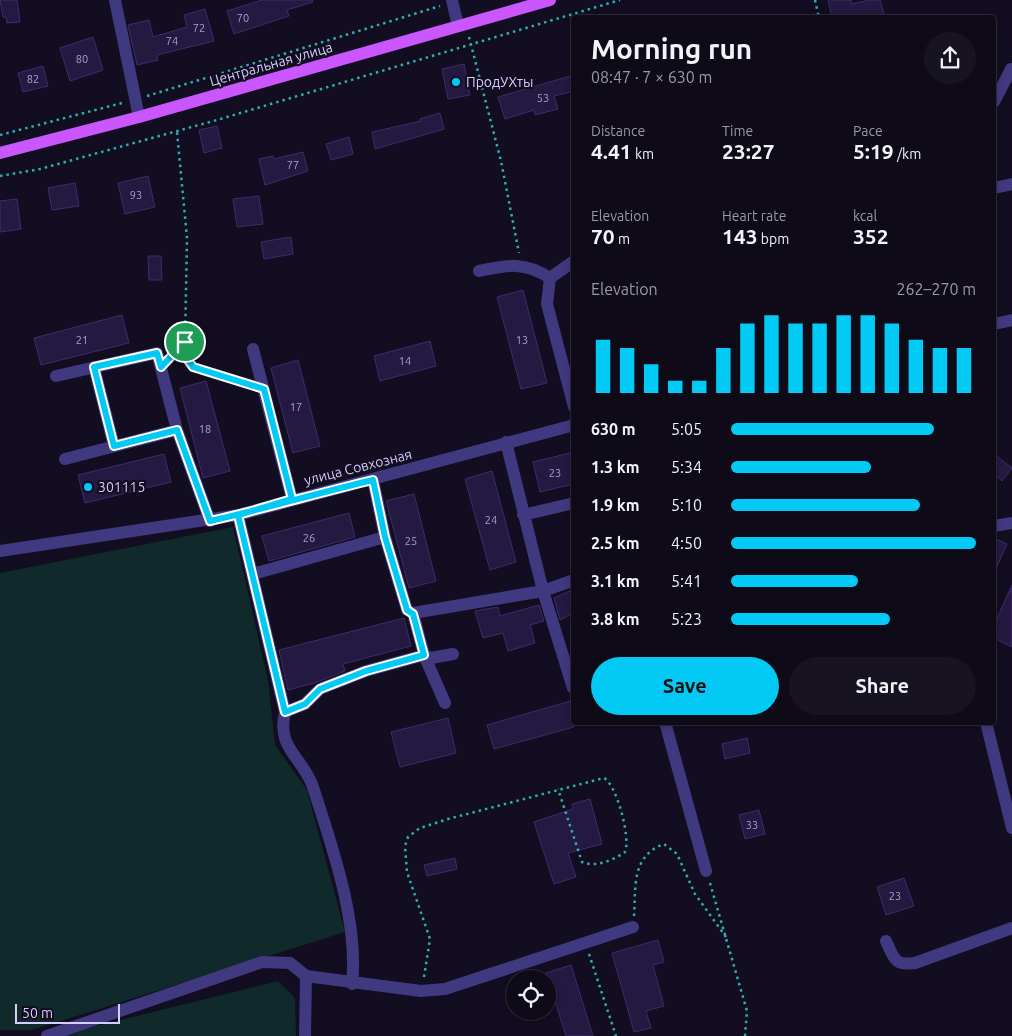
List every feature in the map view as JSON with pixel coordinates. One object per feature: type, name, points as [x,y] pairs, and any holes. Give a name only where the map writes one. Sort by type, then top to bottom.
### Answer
[{"type":"main road","name":"Центральная улица","points":[[0,153],[139,118],[550,0]]},
{"type":"street","points":[[116,0],[139,118]]},
{"type":"street","points":[[452,1],[462,25]]},
{"type":"street","points":[[996,98],[1011,69]]},
{"type":"street","points":[[996,188],[1012,184]]},
{"type":"street","points":[[571,263],[550,278],[547,304],[571,396]]},
{"type":"street","points":[[479,271],[509,266],[534,268],[550,278]]},
{"type":"street","points":[[996,324],[1012,320]]},
{"type":"street","points":[[253,349],[292,499]]},
{"type":"street","points":[[56,376],[157,353],[177,430],[210,521]]},
{"type":"street","points":[[94,367],[114,446]]},
{"type":"street","name":"улица Совхозная","points":[[0,550],[210,521],[238,515],[571,426]]},
{"type":"street","points":[[65,459],[177,430]]},
{"type":"street","points":[[506,442],[543,591],[571,679]]},
{"type":"street","points":[[373,480],[385,537],[407,610],[413,614],[424,655],[445,704]]},
{"type":"street","points":[[524,515],[571,504]]},
{"type":"street","points":[[238,515],[285,712],[282,732],[313,787],[349,911],[355,958],[352,984]]},
{"type":"street","points":[[996,526],[1012,523]]},
{"type":"street","points":[[253,574],[385,537]]},
{"type":"street","points":[[413,614],[543,591],[571,581]]},
{"type":"street","points":[[285,712],[305,704],[320,689],[366,671],[424,655],[430,658],[453,654]]},
{"type":"street","points":[[666,725],[706,871]]},
{"type":"street","points":[[987,725],[1012,828]]},
{"type":"street","points":[[47,1036],[262,962],[290,964],[306,976],[352,984],[421,991],[454,986],[585,944],[633,926]]},
{"type":"street","points":[[886,941],[895,960],[905,965],[922,961],[1012,928]]},
{"type":"street","points":[[305,1036],[306,976]]},
{"type":"path","points":[[0,176],[40,169],[177,132],[620,0]]},
{"type":"path","points":[[814,0],[819,15]]},
{"type":"path","points":[[0,135],[136,100],[452,1]]},
{"type":"path","points":[[462,25],[471,44],[501,161],[519,255],[512,257],[509,266]]},
{"type":"path","points":[[177,132],[187,238],[185,342],[188,360],[193,367],[264,389]]},
{"type":"path","points":[[161,367],[185,342]]},
{"type":"path","points":[[421,991],[430,939],[407,872],[405,846],[408,837],[420,828],[448,819],[558,789],[601,778],[609,782],[615,794],[628,841],[625,852],[603,862],[587,864],[582,862],[558,789]]},
{"type":"path","points":[[633,926],[637,868],[652,849],[664,844],[677,854],[694,894],[726,937]]},
{"type":"path","points":[[706,871],[747,1012],[746,1036]]},
{"type":"path","points":[[585,944],[616,1036]]},
{"type":"green space","points":[[233,527],[268,680],[275,745],[307,790],[345,932],[32,1030],[0,1030],[0,573]]},
{"type":"green space","points":[[278,981],[295,998],[296,1036],[56,1036]]},
{"type":"building","points":[[0,0],[17,0],[20,22],[7,23],[6,17],[3,17]]},
{"type":"building","points":[[262,0],[312,0],[313,2],[287,10],[289,16],[234,34],[227,11]]},
{"type":"building","points":[[828,0],[851,0],[852,4],[869,0],[880,0],[884,15],[831,15]]},
{"type":"building","points":[[205,9],[214,41],[157,55],[158,60],[137,65],[128,25],[149,20],[153,37],[187,27],[184,15]]},
{"type":"building","points":[[93,37],[103,70],[70,81],[60,48]]},
{"type":"building","name":"ПродУХты","points":[[464,64],[470,95],[448,99],[442,69]]},
{"type":"building","points":[[43,66],[48,86],[23,92],[18,73]]},
{"type":"building","points":[[571,76],[571,92],[554,96],[558,109],[535,115],[534,110],[505,119],[498,97]]},
{"type":"building","points":[[440,113],[444,129],[375,149],[372,132],[421,121],[420,119]]},
{"type":"building","points":[[217,126],[222,148],[204,153],[199,130]]},
{"type":"building","points":[[349,137],[353,154],[331,160],[326,144]]},
{"type":"building","points":[[303,152],[308,171],[265,185],[259,159],[273,156],[274,159]]},
{"type":"building","points":[[148,176],[155,207],[125,214],[118,183]]},
{"type":"building","points":[[75,183],[79,206],[52,210],[48,188]]},
{"type":"building","points":[[259,196],[263,224],[237,227],[233,199]]},
{"type":"building","points":[[17,199],[21,229],[0,232],[0,201]]},
{"type":"building","points":[[291,237],[293,254],[264,259],[261,242]]},
{"type":"building","points":[[148,256],[161,256],[162,280],[149,280]]},
{"type":"building","points":[[523,290],[547,383],[521,389],[497,297]]},
{"type":"building","points":[[122,315],[129,343],[41,365],[34,338]]},
{"type":"building","points":[[430,341],[436,366],[380,381],[374,356]]},
{"type":"building","points":[[298,360],[320,446],[293,453],[271,368]]},
{"type":"building","points":[[206,381],[230,471],[203,478],[180,388]]},
{"type":"building","points":[[571,453],[571,485],[540,492],[533,462]]},
{"type":"building","points":[[164,454],[171,482],[85,503],[78,475]]},
{"type":"building","points":[[996,456],[1012,468],[1002,481],[996,476]]},
{"type":"building","points":[[492,471],[516,562],[490,570],[465,479]]},
{"type":"building","points":[[414,494],[436,581],[409,588],[386,501]]},
{"type":"building","points":[[349,513],[355,537],[269,561],[262,536]]},
{"type":"building","points":[[996,539],[1007,544],[996,569]]},
{"type":"building","points":[[1012,585],[1012,647],[996,639],[996,621]]},
{"type":"building","points":[[571,590],[571,614],[560,620],[554,598]]},
{"type":"building","points":[[539,605],[544,621],[530,625],[535,643],[508,651],[503,633],[483,638],[475,611],[498,607],[500,616]]},
{"type":"building","points":[[404,618],[411,646],[343,664],[345,671],[314,683],[288,690],[279,650]]},
{"type":"building","points":[[571,701],[571,725],[574,725],[574,727],[494,749],[487,725]]},
{"type":"building","points":[[448,718],[456,753],[400,767],[391,732]]},
{"type":"building","points":[[747,738],[750,753],[725,759],[722,744]]},
{"type":"building","points":[[590,799],[602,844],[568,853],[576,877],[554,884],[534,822],[573,809],[572,804]]},
{"type":"building","points":[[759,810],[765,834],[745,839],[739,815]]},
{"type":"building","points":[[455,858],[457,869],[427,876],[424,865]]},
{"type":"building","points":[[904,878],[914,906],[886,915],[877,887]]},
{"type":"building","points":[[658,940],[664,962],[653,965],[664,1006],[646,1011],[651,1028],[634,1032],[612,953]]},
{"type":"building","points":[[571,965],[593,1036],[566,1036],[556,1004],[555,970]]},
{"type":"place","name":"ПродУХты","points":[[456,82]]},
{"type":"place","name":"301115","points":[[88,487]]},
{"type":"route","points":[[185,342],[161,367],[157,353],[94,367],[114,446],[177,430],[210,521],[292,499],[373,480],[385,537],[407,610],[413,614],[424,655],[366,671],[320,689],[301,707],[285,712],[238,515],[292,499],[264,389],[193,367],[188,360],[185,342]]}]
